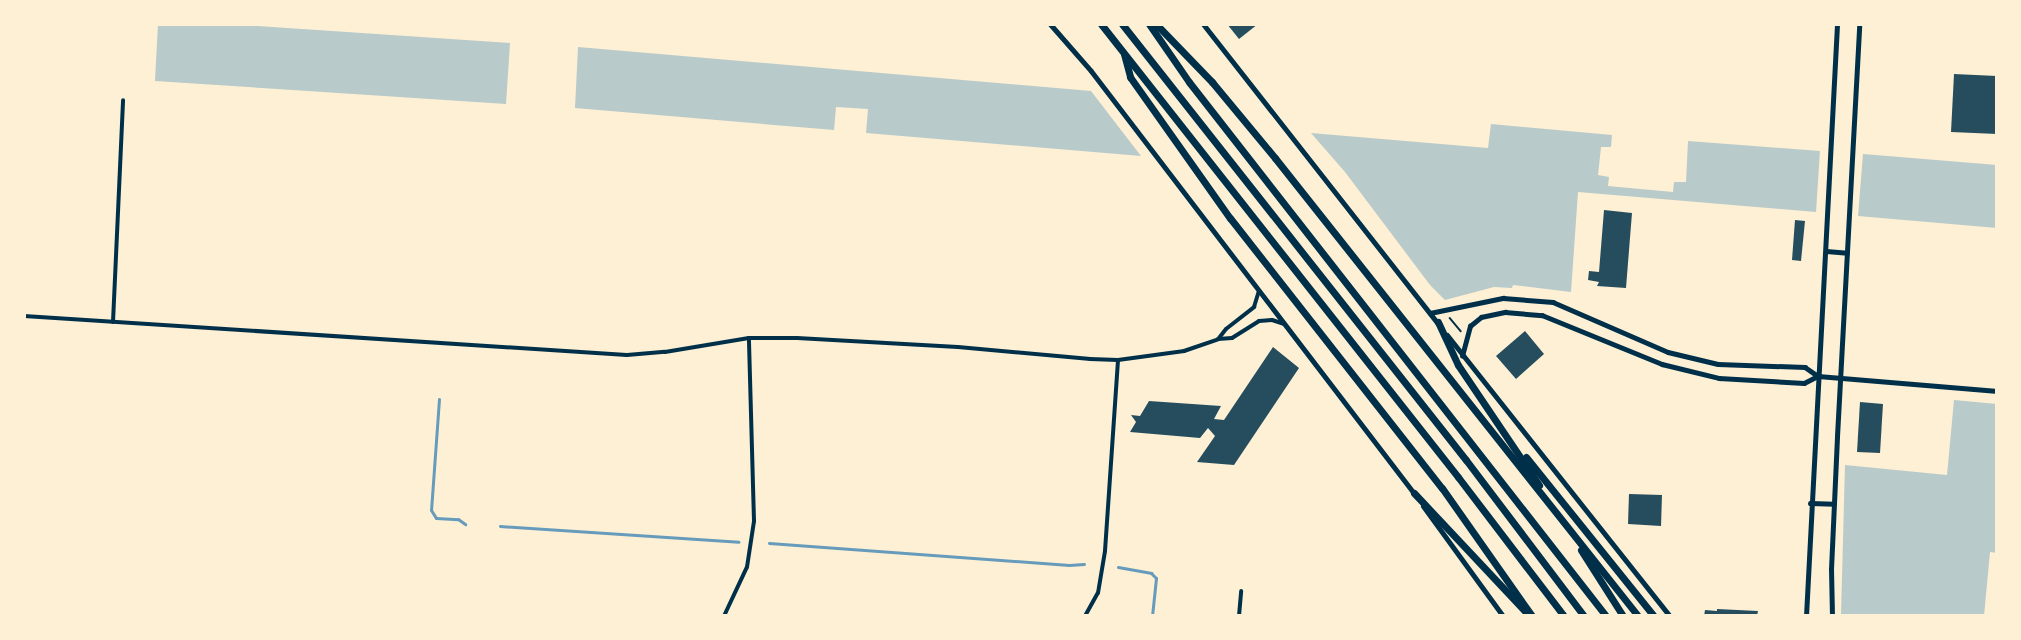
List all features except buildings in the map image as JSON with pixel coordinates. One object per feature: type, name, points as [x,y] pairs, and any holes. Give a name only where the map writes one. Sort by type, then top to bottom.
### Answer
[{"type":"highway","points":[[1101,24],[1458,477],[1564,616]]},
{"type":"highway","points":[[1122,24],[1458,451],[1584,616]]},
{"type":"highway","points":[[1149,24],[1189,82],[1606,616]]},
{"type":"highway","points":[[1156,24],[1226,99],[1638,616]]},
{"type":"highway","points":[[1124,52],[1130,77],[1230,218],[1442,488],[1530,616]]},
{"type":"highway","points":[[1437,322],[1458,365],[1505,431],[1623,616]]},
{"type":"highway","points":[[1505,431],[1654,616]]},
{"type":"highway","points":[[1414,493],[1530,616]]},
{"type":"main road","points":[[1050,24],[1091,71],[1287,325],[1414,493],[1503,616]]},
{"type":"main road","points":[[1203,24],[1462,356],[1564,480],[1670,616]]},
{"type":"main road","points":[[1806,616],[1810,503],[1837,24]]},
{"type":"main road","points":[[1832,616],[1834,504],[1859,24]]},
{"type":"main road","points":[[1826,251],[1847,253]]},
{"type":"main road","points":[[1810,503],[1834,504]]},
{"type":"street","points":[[113,322],[123,100]]},
{"type":"street","points":[[1218,339],[1226,329],[1254,307],[1259,290]]},
{"type":"street","points":[[1430,313],[1503,298],[1553,303],[1668,352],[1718,364],[1805,367],[1818,376],[1997,391]]},
{"type":"street","points":[[1462,356],[1470,326],[1481,317],[1504,312],[1542,315],[1683,371],[1719,378],[1804,383],[1818,376]]},
{"type":"street","points":[[24,316],[627,355],[665,352],[749,338],[958,347],[1118,360],[1184,351],[1218,339],[1232,338],[1259,321],[1272,321],[1287,325]]},
{"type":"street","points":[[724,616],[747,567],[754,521],[749,338]]},
{"type":"street","points":[[1085,616],[1098,593],[1105,551],[1118,360]]},
{"type":"street","points":[[1239,616],[1241,591]]},
{"type":"path","points":[[1450,318],[1461,332]]},
{"type":"shaded area","points":[[158,24],[227,24],[510,43],[506,104],[155,81]]},
{"type":"shaded area","points":[[578,47],[1091,91],[1141,156],[866,133],[868,109],[836,107],[834,130],[575,108]]},
{"type":"shaded area","points":[[1491,124],[1612,135],[1611,147],[1601,147],[1598,175],[1609,177],[1608,186],[1673,192],[1674,182],[1686,182],[1688,141],[1820,151],[1816,212],[1578,192],[1571,292],[1513,285],[1512,288],[1494,287],[1445,300],[1430,285],[1345,172],[1311,133],[1488,148]]},
{"type":"shaded area","points":[[1863,154],[1997,165],[1997,228],[1858,216]]},
{"type":"shaded area","points":[[1954,400],[1997,404],[1997,553],[1990,552],[1984,616],[1841,614],[1845,465],[1947,475]]},
{"type":"waterway","points":[[439,399],[431,510],[436,518],[458,519],[465,524]]},
{"type":"waterway","points":[[500,526],[738,542]]},
{"type":"waterway","points":[[769,543],[1069,565],[1084,564]]},
{"type":"waterway","points":[[1118,567],[1151,573],[1156,578],[1152,616]]}]
